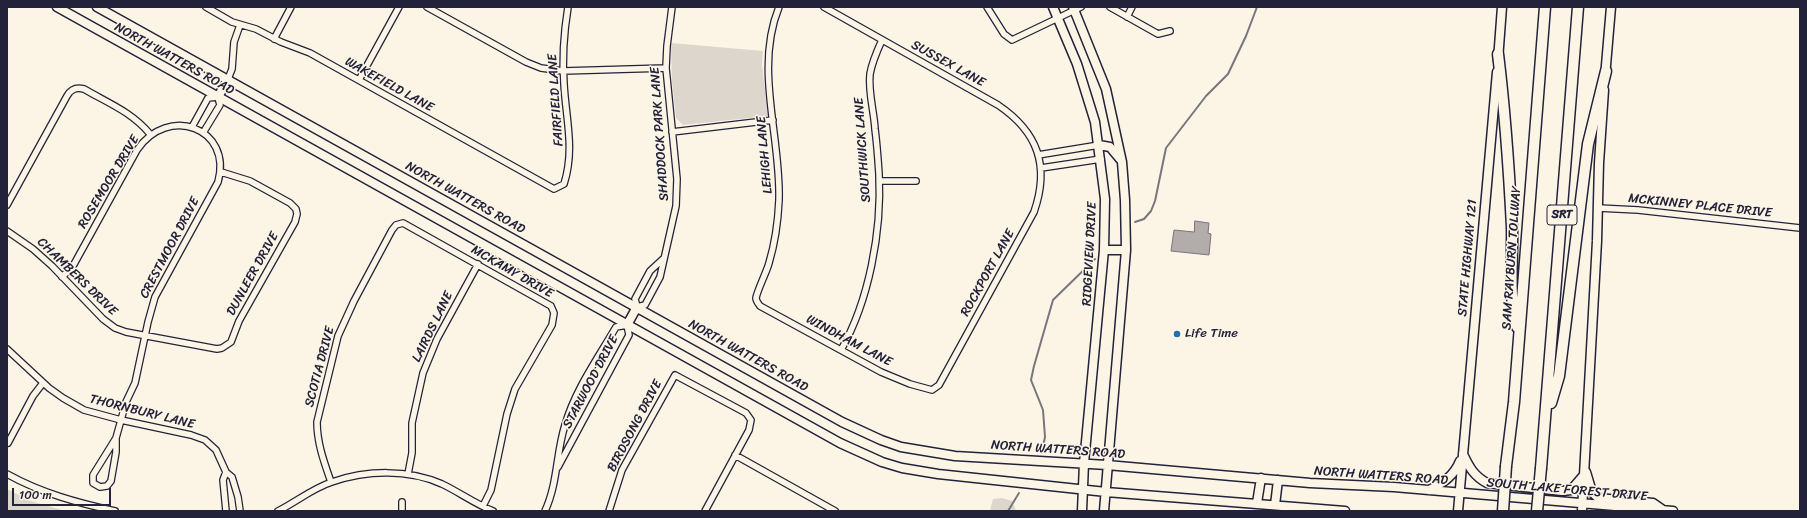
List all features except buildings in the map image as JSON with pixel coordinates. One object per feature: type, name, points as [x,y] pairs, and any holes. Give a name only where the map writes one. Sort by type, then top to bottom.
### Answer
[{"type":"highway","name":"SAM RAYBURN TOLLWAY","points":[[1502,511],[1514,402],[1545,7]]},
{"type":"highway","name":"SRT","points":[[1537,511],[1578,7]]},
{"type":"highway","points":[[1498,54],[1508,145],[1512,238],[1512,310],[1519,333]]},
{"type":"highway","points":[[1544,424],[1559,376],[1588,144],[1606,71]]},
{"type":"main road","name":"NORTH WATTERS ROAD","points":[[57,7],[840,444],[882,462],[902,468],[938,474],[1106,492],[1275,504],[1344,511]]},
{"type":"main road","name":"NORTH WATTERS ROAD","points":[[97,7],[842,422],[881,440],[901,447],[955,456],[1084,463],[1278,480],[1459,493]]},
{"type":"main road","name":"RIDGEVIEW DRIVE","points":[[1053,7],[1079,71],[1095,122],[1105,199],[1104,250],[1084,463],[1082,511]]},
{"type":"main road","name":"STATE HIGHWAY 121","points":[[1458,511],[1502,7]]},
{"type":"main road","points":[[1582,507],[1598,208],[1599,163],[1611,7]]},
{"type":"main road","points":[[1076,8],[1106,89],[1122,162],[1125,200],[1126,250],[1104,511]]},
{"type":"main road","points":[[218,97],[228,79]]},
{"type":"main road","points":[[1099,145],[1110,147],[1122,162]]},
{"type":"main road","points":[[1104,250],[1126,250]]},
{"type":"main road","points":[[627,325],[637,307]]},
{"type":"main road","points":[[1462,453],[1469,468],[1476,478],[1487,483],[1562,491],[1571,490],[1577,485],[1584,471]]},
{"type":"main road","points":[[1429,490],[1446,480],[1456,470],[1462,453]]},
{"type":"main road","points":[[1584,471],[1592,492],[1598,498],[1653,503],[1663,510]]},
{"type":"main road","points":[[1257,503],[1261,478]]},
{"type":"main road","points":[[1275,504],[1278,480]]},
{"type":"main road","name":"SOUTH LAKE FOREST DRIVE","points":[[1459,493],[1582,507],[1673,511]]},
{"type":"street","name":"WAKEFIELD LANE","points":[[206,7],[240,25],[256,29],[274,39],[310,53],[550,188],[558,189]]},
{"type":"street","points":[[274,39],[292,7]]},
{"type":"street","points":[[359,80],[399,7]]},
{"type":"street","points":[[427,7],[526,62],[542,68],[563,71],[666,68]]},
{"type":"street","name":"FAIRFIELD LANE","points":[[558,189],[564,184],[570,162],[571,151],[563,71],[564,36],[568,7]]},
{"type":"street","name":"SHADDOCK PARK LANE","points":[[663,259],[650,271],[635,299],[637,307],[645,305],[660,277],[677,201],[677,179],[666,68],[672,7]]},
{"type":"street","name":"LEHIGH LANE","points":[[757,301],[757,295],[770,262],[778,222],[779,186],[769,84],[768,56],[772,27],[779,7]]},
{"type":"street","name":"SUSSEX LANE","points":[[824,7],[1008,111],[1025,129],[1040,161]]},
{"type":"street","points":[[987,7],[1004,34],[1012,40],[1076,8]]},
{"type":"street","points":[[1110,7],[1158,34],[1170,31]]},
{"type":"street","points":[[1127,17],[1132,7]]},
{"type":"street","points":[[228,79],[232,70],[234,42],[240,25]]},
{"type":"street","name":"SOUTHWICK LANE","points":[[841,350],[848,338],[859,307],[873,256],[879,208],[879,181],[870,86],[872,64],[882,40]]},
{"type":"street","points":[[7,205],[69,92],[76,88],[84,89],[127,112],[150,134]]},
{"type":"street","points":[[192,127],[208,98],[218,97],[220,105],[203,134]]},
{"type":"street","points":[[672,132],[773,120]]},
{"type":"street","name":"ROSEMOOR DRIVE","points":[[62,277],[73,266],[137,150],[150,134],[163,127],[176,125],[192,127]]},
{"type":"street","name":"CRESTMOOR DRIVE","points":[[116,438],[93,475],[93,483],[100,487],[107,486],[111,481],[116,452],[116,438],[126,402],[135,383],[151,309],[159,288],[215,187],[220,172],[218,152],[210,139],[192,127]]},
{"type":"street","points":[[1038,155],[1099,145]]},
{"type":"street","points":[[1041,168],[1101,159]]},
{"type":"street","name":"ROCKPORT LANE","points":[[935,389],[939,385],[1034,212],[1040,191],[1040,161]]},
{"type":"street","name":"DUNLEER DRIVE","points":[[220,172],[250,181],[290,203],[296,212],[295,222],[239,321],[231,342],[227,346]]},
{"type":"street","points":[[879,181],[916,181]]},
{"type":"street","name":"MCKINNEY PLACE DRIVE","points":[[1598,208],[1638,210],[1800,228]]},
{"type":"street","name":"MCKAMY DRIVE","points":[[400,223],[407,224],[551,306],[554,317],[552,325],[515,389],[507,414],[491,490],[483,506]]},
{"type":"street","name":"SCOTIA DRIVE","points":[[331,482],[321,452],[317,422],[334,349],[344,320],[392,230],[400,223]]},
{"type":"street","name":"CHAMBERS DRIVE","points":[[7,231],[33,249],[102,319],[114,328],[145,336],[217,349],[227,346]]},
{"type":"street","name":"LAIRDS LANE","points":[[408,474],[412,453],[412,423],[423,373],[437,339],[478,264]]},
{"type":"street","name":"WINDHAM LANE","points":[[757,301],[760,306],[899,380],[928,390],[935,389]]},
{"type":"street","name":"STARWOOD DRIVE","points":[[545,511],[550,500],[558,467],[561,440],[571,408],[616,327],[627,325],[629,335],[558,467]]},
{"type":"street","name":"THORNBURY LANE","points":[[7,349],[43,383],[78,407],[92,413],[191,435],[205,440],[212,445],[220,455],[226,472],[232,477],[240,511]]},
{"type":"street","name":"BIRDSONG DRIVE","points":[[609,511],[622,470],[675,374],[749,415],[752,422],[751,426],[735,455]]},
{"type":"street","points":[[8,443],[33,396],[43,383]]},
{"type":"street","points":[[705,511],[735,455],[835,511]]},
{"type":"street","name":"THORNBURY LANE","points":[[226,472],[223,480],[226,511]]},
{"type":"street","points":[[278,511],[331,482],[364,474],[383,473],[408,474],[442,484],[492,511]]},
{"type":"street","points":[[7,474],[58,497],[81,504],[115,511]]},
{"type":"street","points":[[402,502],[402,511]]},
{"type":"shaded area","points":[[671,43],[763,51],[762,65],[768,116],[683,125],[676,118],[672,82]]},
{"type":"shaded area","points":[[1195,221],[1209,223],[1208,233],[1211,234],[1209,255],[1171,251],[1174,230],[1194,232]]},
{"type":"shaded area","points":[[7,489],[31,501],[65,511],[7,511]]},
{"type":"shaded area","points":[[1002,498],[1012,501],[1016,511],[990,511],[993,499]]},
{"type":"waterway","points":[[1135,222],[1144,219],[1151,211],[1155,201],[1166,148],[1206,96],[1228,74],[1246,36],[1257,7]]},
{"type":"waterway","points":[[1042,452],[1045,437],[1043,410],[1031,380],[1034,366],[1053,300],[1095,259]]},
{"type":"waterway","points":[[1008,511],[1019,493]]},
{"type":"place","name":"Life Time","points":[[1177,334]]}]
